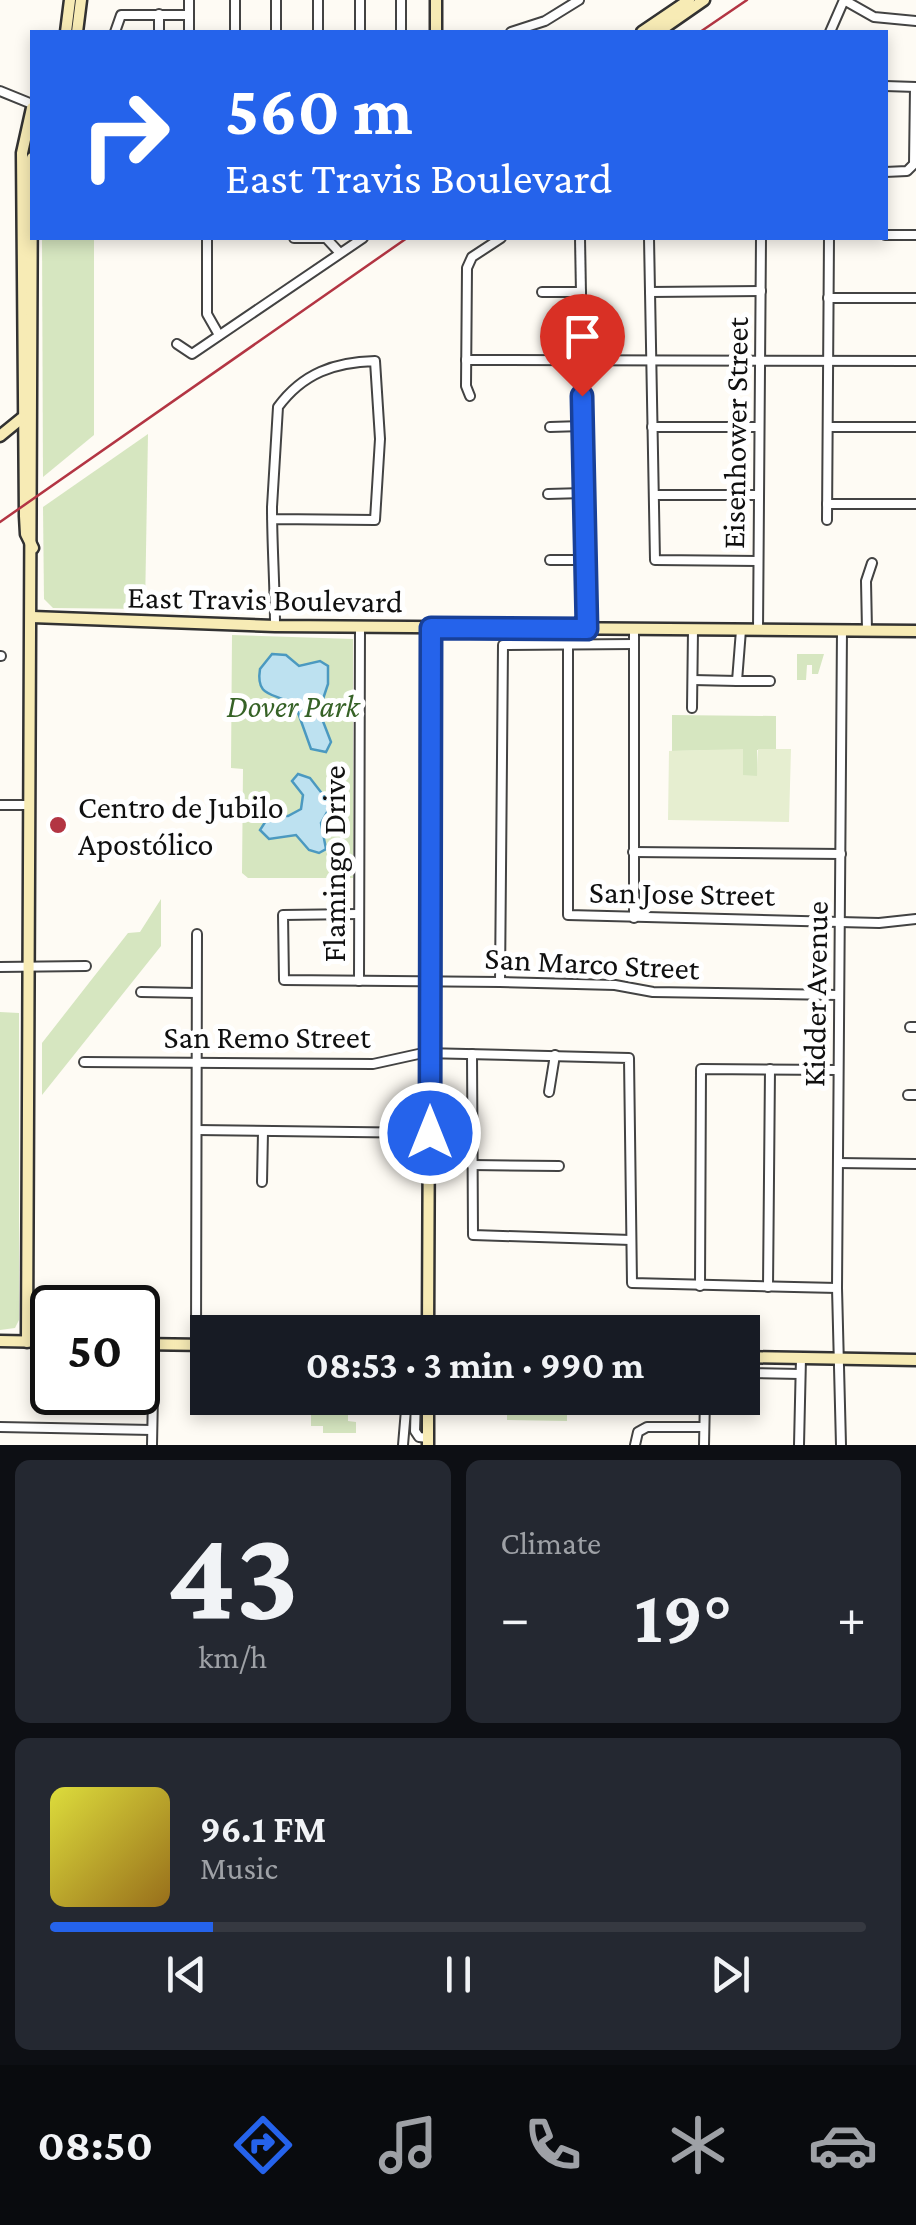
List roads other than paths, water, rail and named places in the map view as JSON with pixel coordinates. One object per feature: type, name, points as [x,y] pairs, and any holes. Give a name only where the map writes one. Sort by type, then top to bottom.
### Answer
[{"type":"main road","points":[[66,30],[70,0]]},
{"type":"main road","points":[[77,30],[81,0]]},
{"type":"main road","points":[[436,0],[436,30]]},
{"type":"main road","points":[[645,30],[688,0]]},
{"type":"main road","points":[[661,30],[704,0]]},
{"type":"main road","points":[[0,1341],[27,1342],[34,548],[28,431],[29,190],[24,141],[30,115]]},
{"type":"main road","points":[[28,431],[23,418],[29,190]]},
{"type":"main road","points":[[4,434],[23,418]]},
{"type":"main road","points":[[4,434],[28,431]]},
{"type":"main road","name":"East Travis Boulevard","points":[[32,617],[360,628],[916,631]]},
{"type":"main road","points":[[428,1315],[431,628]]},
{"type":"main road","points":[[160,1344],[190,1345]]},
{"type":"main road","points":[[760,1357],[916,1360]]},
{"type":"main road","points":[[428,1415],[428,1442]]},
{"type":"street","points":[[188,30],[189,0]]},
{"type":"street","points":[[235,0],[235,30]]},
{"type":"street","points":[[276,0],[276,30]]},
{"type":"street","points":[[318,0],[318,30]]},
{"type":"street","points":[[360,0],[360,30]]},
{"type":"street","points":[[401,0],[401,30]]},
{"type":"street","points":[[517,30],[545,21],[579,0]]},
{"type":"street","points":[[831,30],[844,0],[874,18],[916,21]]},
{"type":"street","points":[[159,14],[159,30]]},
{"type":"street","points":[[117,30],[121,15],[188,15]]},
{"type":"street","points":[[545,21],[549,30]]},
{"type":"street","points":[[888,86],[915,87],[914,164],[907,171],[888,172]]},
{"type":"street","points":[[0,91],[30,105]]},
{"type":"street","points":[[888,235],[916,235]]},
{"type":"street","points":[[206,240],[207,314],[219,336]]},
{"type":"street","points":[[328,240],[339,252]]},
{"type":"street","points":[[177,344],[192,354],[360,240]]},
{"type":"street","points":[[470,396],[466,360],[468,262],[498,240]]},
{"type":"street","points":[[580,240],[587,629]]},
{"type":"street","points":[[649,240],[655,560],[758,561]]},
{"type":"street","name":"Eisenhower Street","points":[[758,630],[760,240]]},
{"type":"street","points":[[827,520],[828,240]]},
{"type":"street","points":[[650,292],[761,291]]},
{"type":"street","points":[[542,292],[581,292]]},
{"type":"street","points":[[828,298],[916,298]]},
{"type":"street","points":[[466,360],[916,361]]},
{"type":"street","points":[[272,519],[374,520],[380,439],[375,361],[337,362],[287,396],[278,407],[272,519],[275,626]]},
{"type":"street","points":[[550,426],[582,426]]},
{"type":"street","points":[[652,427],[759,427]]},
{"type":"street","points":[[828,427],[916,427]]},
{"type":"street","points":[[548,494],[584,493]]},
{"type":"street","points":[[654,495],[758,495]]},
{"type":"street","points":[[827,504],[916,504]]},
{"type":"street","points":[[550,560],[585,560]]},
{"type":"street","points":[[866,630],[866,581],[872,563]]},
{"type":"street","name":"Flamingo Drive","points":[[358,981],[360,628]]},
{"type":"street","points":[[634,630],[634,918]]},
{"type":"street","points":[[692,708],[693,630]]},
{"type":"street","points":[[737,681],[740,630]]},
{"type":"street","name":"Kidder Avenue","points":[[841,1445],[837,1288],[842,630]]},
{"type":"street","name":"San Jose Street","points":[[568,644],[568,915],[916,920]]},
{"type":"street","points":[[500,982],[503,646],[634,644]]},
{"type":"street","points":[[692,680],[770,681]]},
{"type":"street","points":[[0,805],[30,805]]},
{"type":"street","points":[[633,852],[841,854]]},
{"type":"street","name":"San Marco Street","points":[[358,914],[283,915],[284,980],[615,985],[653,992],[839,996]]},
{"type":"street","points":[[197,934],[201,1315]]},
{"type":"street","points":[[0,967],[86,966]]},
{"type":"street","points":[[140,992],[196,993]]},
{"type":"street","name":"San Remo Street","points":[[84,1062],[374,1064],[412,1053],[630,1058],[631,1240]]},
{"type":"street","points":[[472,1054],[473,1235],[631,1240],[632,1283],[837,1288]]},
{"type":"street","points":[[549,1092],[554,1055]]},
{"type":"street","points":[[700,1286],[701,1069],[838,1070]]},
{"type":"street","points":[[768,1287],[770,1069]]},
{"type":"street","points":[[197,1130],[430,1133]]},
{"type":"street","points":[[262,1182],[263,1132]]},
{"type":"street","points":[[838,1163],[916,1164]]},
{"type":"street","points":[[472,1164],[559,1166]]},
{"type":"street","points":[[799,1445],[801,1358]]},
{"type":"street","points":[[760,1373],[800,1374]]},
{"type":"street","points":[[152,1415],[152,1445]]},
{"type":"street","points":[[404,1445],[406,1415]]},
{"type":"street","points":[[415,1415],[415,1431],[428,1442]]},
{"type":"street","points":[[704,1415],[704,1445]]},
{"type":"street","points":[[0,1427],[152,1430]]},
{"type":"street","points":[[635,1445],[638,1432],[647,1427],[704,1427]]},
{"type":"water","points":[[272,654],[286,655],[299,666],[320,661],[328,666],[328,684],[319,711],[331,742],[326,752],[311,749],[296,707],[261,686],[260,669]]},
{"type":"water","points":[[298,774],[310,778],[331,805],[321,823],[326,849],[319,853],[309,850],[296,835],[269,839],[260,830],[269,816],[288,816],[301,809],[303,795],[292,781]]},
{"type":"railway","points":[[703,30],[747,0]]},
{"type":"railway","points":[[0,522],[404,240]]},
{"type":"place","name":"Centro de Jubilo Apostólico","points":[[58,825]]},
{"type":"park label","name":"Dover Park","points":[[293,706]]}]
